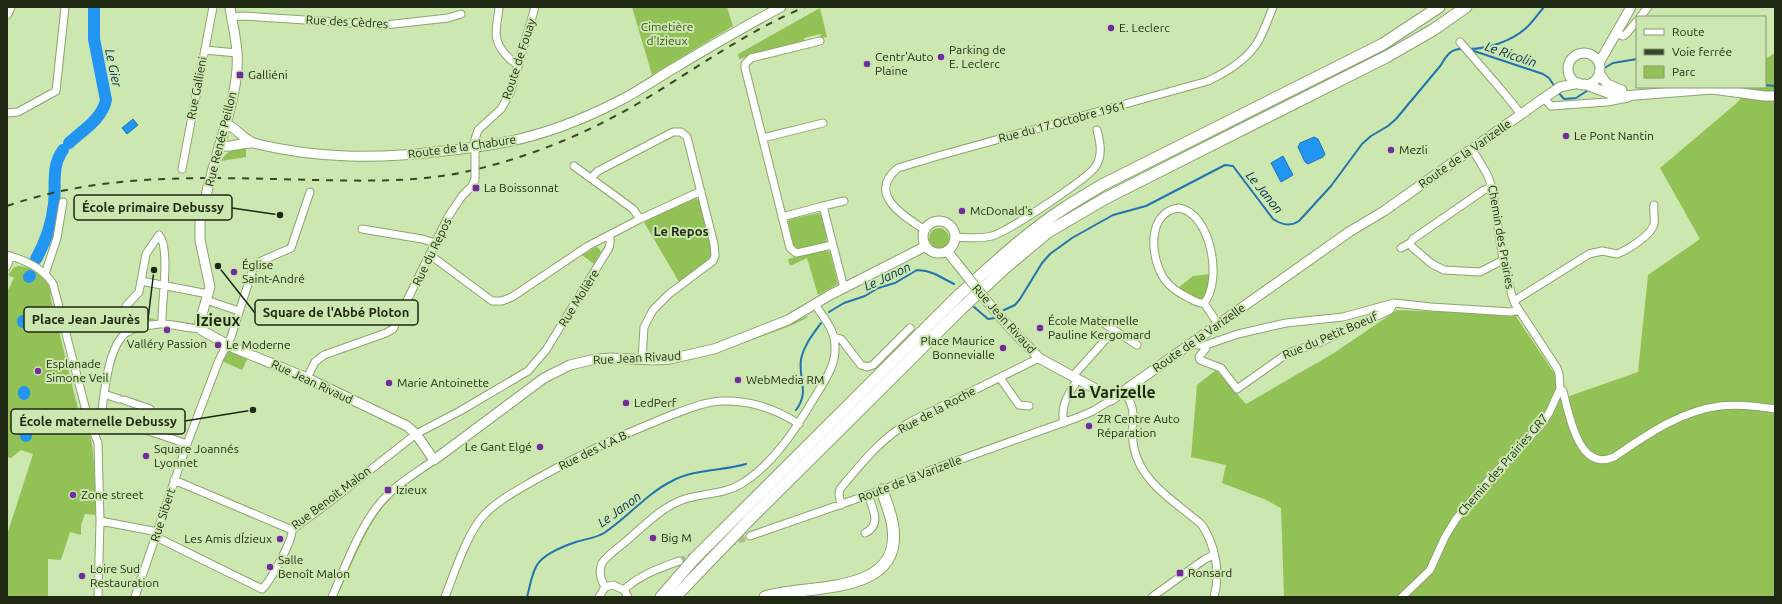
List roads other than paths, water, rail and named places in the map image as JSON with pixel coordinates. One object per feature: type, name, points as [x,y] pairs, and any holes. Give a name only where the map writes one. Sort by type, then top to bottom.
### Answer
[{"type":"highway","points":[[661,597],[694,559],[954,301],[991,266],[1056,214],[1102,185],[1383,44],[1439,7]]},
{"type":"highway","points":[[675,597],[689,581],[966,305],[1006,267],[1048,232],[1106,198],[1380,61],[1433,30],[1466,7]]},
{"type":"highway","points":[[764,597],[786,592],[859,582],[871,576],[881,568],[890,554],[894,530],[882,490]]},
{"type":"highway","points":[[682,597],[689,581]]},
{"type":"main road","points":[[7,14],[10,7]]},
{"type":"main road","name":"Rue Renée Peillon","points":[[200,328],[200,321],[210,283],[200,247],[200,231],[208,187],[235,81],[237,53],[230,7]]},
{"type":"main road","name":"Route de la Chabure","points":[[219,146],[229,146],[243,143],[256,144],[310,154],[359,157],[475,151],[522,138],[593,113],[620,101],[735,32],[781,7]]},
{"type":"main road","points":[[1599,63],[1631,7]]},
{"type":"main road","points":[[1588,54],[1600,49],[1616,33]]},
{"type":"main road","points":[[1556,90],[1569,71],[1570,63],[1574,56],[1584,53],[1597,59],[1601,76],[1606,84],[1619,90],[1656,94]]},
{"type":"main road","points":[[1569,71],[1574,80],[1608,93],[1623,96],[1696,89],[1712,89],[1764,96],[1775,96]]},
{"type":"main road","points":[[1556,90],[1587,86],[1601,76]]},
{"type":"main road","name":"Route de la Varizelle","points":[[1111,400],[1556,90]]},
{"type":"main road","name":"Route de la Chabure","points":[[225,124],[233,127],[245,139],[256,144]]},
{"type":"main road","points":[[943,222],[952,227],[955,237],[954,242],[947,251],[943,252],[933,252],[926,246],[923,238],[925,230],[933,223],[943,222]]},
{"type":"main road","name":"Rue Jean Rivaud","points":[[200,328],[205,334],[307,378],[407,426],[416,434],[434,460],[551,374],[570,365],[591,360],[610,358],[642,360],[685,356],[714,349],[788,320],[844,288],[926,246]]},
{"type":"main road","name":"Rue Jean Rivaud","points":[[947,251],[984,298],[1039,358],[1074,380],[1105,394],[1111,400]]},
{"type":"street","points":[[7,112],[18,112],[56,91],[65,7]]},
{"type":"street","name":"Rue Gallieni","points":[[182,169],[213,7]]},
{"type":"street","points":[[499,7],[496,37],[497,44],[513,63],[518,65]]},
{"type":"street","name":"Route de Fouay","points":[[475,151],[475,139],[478,130],[501,109],[506,101],[535,7]]},
{"type":"street","name":"Rue du 17 Octobre 1961","points":[[925,230],[899,212],[888,200],[886,185],[893,173],[898,168],[1208,81],[1233,67],[1254,48],[1274,7]]},
{"type":"street","points":[[1641,16],[1648,7]]},
{"type":"street","name":"Rue des Cèdres","points":[[231,17],[263,17],[385,25],[448,18],[461,14]]},
{"type":"street","points":[[1616,33],[1623,36],[1636,22]]},
{"type":"street","points":[[820,41],[751,58],[745,64],[745,68],[755,113],[763,138],[782,217],[792,251],[801,252],[832,245]]},
{"type":"street","points":[[1461,44],[1521,114]]},
{"type":"street","points":[[205,50],[237,53]]},
{"type":"street","points":[[1544,98],[1551,106],[1607,102],[1656,94]]},
{"type":"street","points":[[763,138],[823,123]]},
{"type":"street","points":[[955,237],[985,238],[1002,232],[1070,188],[1093,171],[1098,162],[1101,151],[1097,130]]},
{"type":"street","points":[[591,178],[598,172],[673,132],[677,131],[685,134],[687,138],[714,244],[715,256],[709,265],[668,294],[653,310],[644,327],[642,360]]},
{"type":"street","name":"Chemin des Prairies","points":[[1472,149],[1487,174],[1492,187],[1503,260],[1514,301],[1557,368],[1560,389],[1563,391],[1578,441],[1588,456],[1601,460],[1607,460],[1668,422],[1692,412],[1722,406],[1775,409]]},
{"type":"street","name":"Rue du Repos","points":[[307,378],[315,362],[324,355],[386,333],[393,329],[435,244],[459,200],[472,186],[475,178],[475,151]]},
{"type":"street","points":[[574,166],[633,209],[640,219]]},
{"type":"street","points":[[1401,248],[1484,190],[1492,187]]},
{"type":"street","points":[[430,255],[492,301],[502,301],[512,297],[588,246],[640,219],[701,191]]},
{"type":"street","name":"Rue Sibert","points":[[135,597],[174,480],[219,360],[231,338],[253,269],[256,265],[291,248],[310,192]]},
{"type":"street","points":[[782,217],[844,201]]},
{"type":"street","points":[[46,274],[57,238],[63,202]]},
{"type":"street","points":[[1514,301],[1589,254],[1602,251],[1617,254],[1646,236],[1651,232],[1654,224],[1654,205]]},
{"type":"street","points":[[823,206],[844,288]]},
{"type":"street","points":[[1204,303],[1210,294],[1214,276],[1213,260],[1208,240],[1203,229],[1190,212],[1179,208],[1169,211],[1159,220],[1154,234],[1154,250],[1160,271],[1170,286],[1197,302],[1204,303],[1218,324]]},
{"type":"street","points":[[362,229],[422,239],[435,244]]},
{"type":"street","points":[[128,332],[126,324],[126,306],[139,292],[146,254],[160,235],[163,245],[165,285],[162,324]]},
{"type":"street","name":"Rue Molière","points":[[416,434],[460,411],[524,374],[540,358],[607,251],[611,242],[609,235]]},
{"type":"street","points":[[1410,243],[1413,249],[1432,264],[1444,270],[1480,272],[1503,260]]},
{"type":"street","points":[[7,266],[9,256],[37,267],[46,274],[53,284],[57,294],[88,418],[94,430],[99,447],[100,521],[98,597]]},
{"type":"street","points":[[141,281],[165,285],[207,297],[240,311]]},
{"type":"street","points":[[1194,341],[1198,345],[1206,345],[1238,334],[1286,323],[1342,316],[1394,303],[1443,308],[1511,312],[1519,310]]},
{"type":"street","name":"Rue du Petit Boeuf","points":[[1206,345],[1206,348],[1199,357],[1200,360],[1222,368],[1237,389],[1288,353],[1321,342],[1390,310],[1394,303]]},
{"type":"street","points":[[605,587],[600,576],[600,568],[602,563],[656,515],[681,500],[726,490],[748,480],[777,452],[799,424],[830,369],[835,354],[834,337],[829,324],[815,304]]},
{"type":"street","points":[[1099,320],[1137,345]]},
{"type":"street","points":[[94,430],[100,425],[104,394],[116,345],[122,336],[141,327],[162,324],[195,329],[200,328]]},
{"type":"street","points":[[834,337],[841,339],[861,365],[867,367],[873,365],[910,328]]},
{"type":"street","points":[[1064,423],[1064,401],[1074,380],[1114,330]]},
{"type":"street","points":[[1029,406],[1019,405],[1000,378],[1039,358]]},
{"type":"street","name":"Rue de la Roche","points":[[841,505],[838,494],[840,489],[895,432],[910,422],[1000,378]]},
{"type":"street","name":"Chemin des Prairies GR7","points":[[1402,597],[1430,570],[1445,537],[1456,519],[1492,476],[1541,425],[1549,413],[1560,389]]},
{"type":"street","points":[[1124,391],[1133,409],[1133,446],[1146,477],[1202,525],[1208,535],[1214,555],[1216,580],[1214,597]]},
{"type":"street","points":[[104,394],[150,409],[143,429],[187,444]]},
{"type":"street","name":"Route de la Varizelle","points":[[750,536],[841,505],[931,470],[1064,423],[1093,412],[1111,400]]},
{"type":"street","name":"Rue des V.A.B.","points":[[445,597],[469,540],[483,516],[517,490],[598,446],[690,408],[721,401],[767,407],[799,424]]},
{"type":"street","name":"Rue Benoit Malon","points":[[174,480],[292,530],[416,434]]},
{"type":"street","points":[[332,597],[365,524],[373,512],[386,496],[434,460]]},
{"type":"street","points":[[865,533],[872,529],[876,520],[868,495]]},
{"type":"street","points":[[100,521],[157,534],[262,589],[271,576],[283,553],[292,535],[292,530]]},
{"type":"street","points":[[1152,597],[1205,559],[1214,555]]},
{"type":"street","points":[[624,590],[631,583],[652,572],[679,562]]},
{"type":"street","points":[[599,597],[605,587],[617,585],[624,590],[628,597]]},
{"type":"water","points":[[133,119],[138,125],[127,134],[122,128]]},
{"type":"water","points":[[1314,137],[1318,139],[1325,154],[1323,157],[1308,164],[1305,162],[1298,147],[1300,143]]},
{"type":"water","points":[[1283,156],[1293,175],[1281,182],[1271,163]]},
{"type":"waterway","name":"Le Gier","points":[[69,143],[96,119],[104,107],[106,100],[94,39],[94,7]]},
{"type":"waterway","name":"Le Janon","points":[[1469,49],[1484,48],[1506,41],[1528,27],[1544,7]]},
{"type":"waterway","name":"Le Janon","points":[[1004,310],[1015,305],[1020,299],[1042,263],[1050,254],[1072,238],[1113,215],[1146,206],[1225,165],[1233,166],[1273,219],[1280,223],[1289,225],[1296,223],[1331,186],[1362,144],[1396,119],[1441,65],[1449,53],[1455,50],[1463,49]]},
{"type":"waterway","name":"Le Ricolin","points":[[1471,50],[1543,74],[1549,78],[1555,87]]},
{"type":"waterway","name":"Le Ricolin","points":[[1601,70],[1613,63],[1636,59]]},
{"type":"waterway","name":"Le Ricolin","points":[[1594,85],[1598,76]]},
{"type":"waterway","name":"Le Ricolin","points":[[1766,85],[1775,86]]},
{"type":"waterway","name":"Le Ricolin","points":[[1558,92],[1564,99],[1576,98],[1590,89]]},
{"type":"waterway","name":"Le Gier","points":[[36,259],[45,240],[52,218],[55,169],[59,156],[63,150]]},
{"type":"waterway","name":"Le Janon","points":[[829,312],[844,303],[865,296],[878,288],[895,283],[917,270],[935,274],[954,284]]},
{"type":"waterway","name":"Le Janon","points":[[974,307],[988,319],[995,318]]},
{"type":"waterway","name":"Le Janon","points":[[796,410],[800,403],[803,391],[800,366],[802,354],[809,340],[821,323]]},
{"type":"waterway","name":"Le Janon","points":[[527,597],[535,569],[544,557],[560,548],[601,535],[613,527],[654,492],[672,481],[689,474],[746,464]]},
{"type":"tunnel","points":[[679,561],[750,536]]},
{"type":"railway","points":[[7,206],[45,195],[83,187],[122,182],[199,178],[353,181],[389,180],[442,176],[483,168],[551,146],[616,116],[740,40],[805,7]]},
{"type":"place","name":"E. Leclerc","points":[[1111,28]]},
{"type":"place","name":"Parking de E. Leclerc","points":[[941,57]]},
{"type":"place","name":"Centr'Auto Plaine","points":[[867,64]]},
{"type":"place","name":"Galliéni","points":[[240,75]]},
{"type":"place","name":"Le Pont Nantin","points":[[1566,136]]},
{"type":"place","name":"Mezli","points":[[1391,150]]},
{"type":"place","name":"La Boissonnat","points":[[476,188]]},
{"type":"place","name":"McDonald's","points":[[962,211]]},
{"type":"place","name":"École primaire Debussy","points":[[280,215]]},
{"type":"place","name":"Square de l'Abbé Ploton","points":[[218,266]]},
{"type":"place","name":"Place Jean Jaurès","points":[[154,270]]},
{"type":"place","name":"Église Saint-André","points":[[234,272]]},
{"type":"place","name":"École Maternelle Pauline Kergomard","points":[[1040,328]]},
{"type":"place","name":"Valléry Passion","points":[[167,330]]},
{"type":"place","name":"Le Moderne","points":[[218,345]]},
{"type":"place","name":"Place Maurice Bonnevialle","points":[[1003,348]]},
{"type":"place","name":"Esplanade Simone Veil","points":[[38,371]]},
{"type":"place","name":"WebMedia RM","points":[[738,380]]},
{"type":"place","name":"Marie Antoinette","points":[[389,383]]},
{"type":"place","name":"LedPerf","points":[[626,403]]},
{"type":"place","name":"École maternelle Debussy","points":[[253,410]]},
{"type":"place","name":"ZR Centre Auto Réparation","points":[[1089,426]]},
{"type":"place","name":"Le Gant Elgé","points":[[540,447]]},
{"type":"place","name":"Square Joannés Lyonnet","points":[[146,456]]},
{"type":"place","name":"Izieux","points":[[388,490]]},
{"type":"place","name":"Zone street","points":[[73,495]]},
{"type":"place","name":"Big M","points":[[653,538]]},
{"type":"place","name":"Les Amis dÍzieux","points":[[280,539]]},
{"type":"place","name":"Salle Benoît Malon","points":[[270,567]]},
{"type":"place","name":"Ronsard","points":[[1180,573]]},
{"type":"place","name":"Loire Sud Restauration","points":[[82,576]]},
{"type":"district","name":"Le Repos","points":[[681,231]]},
{"type":"district","name":"Izieux","points":[[218,320]]},
{"type":"district","name":"La Varizelle","points":[[1112,392]]},
{"type":"park label","name":"Cimetière d'Izieux","points":[[667,34]]}]
